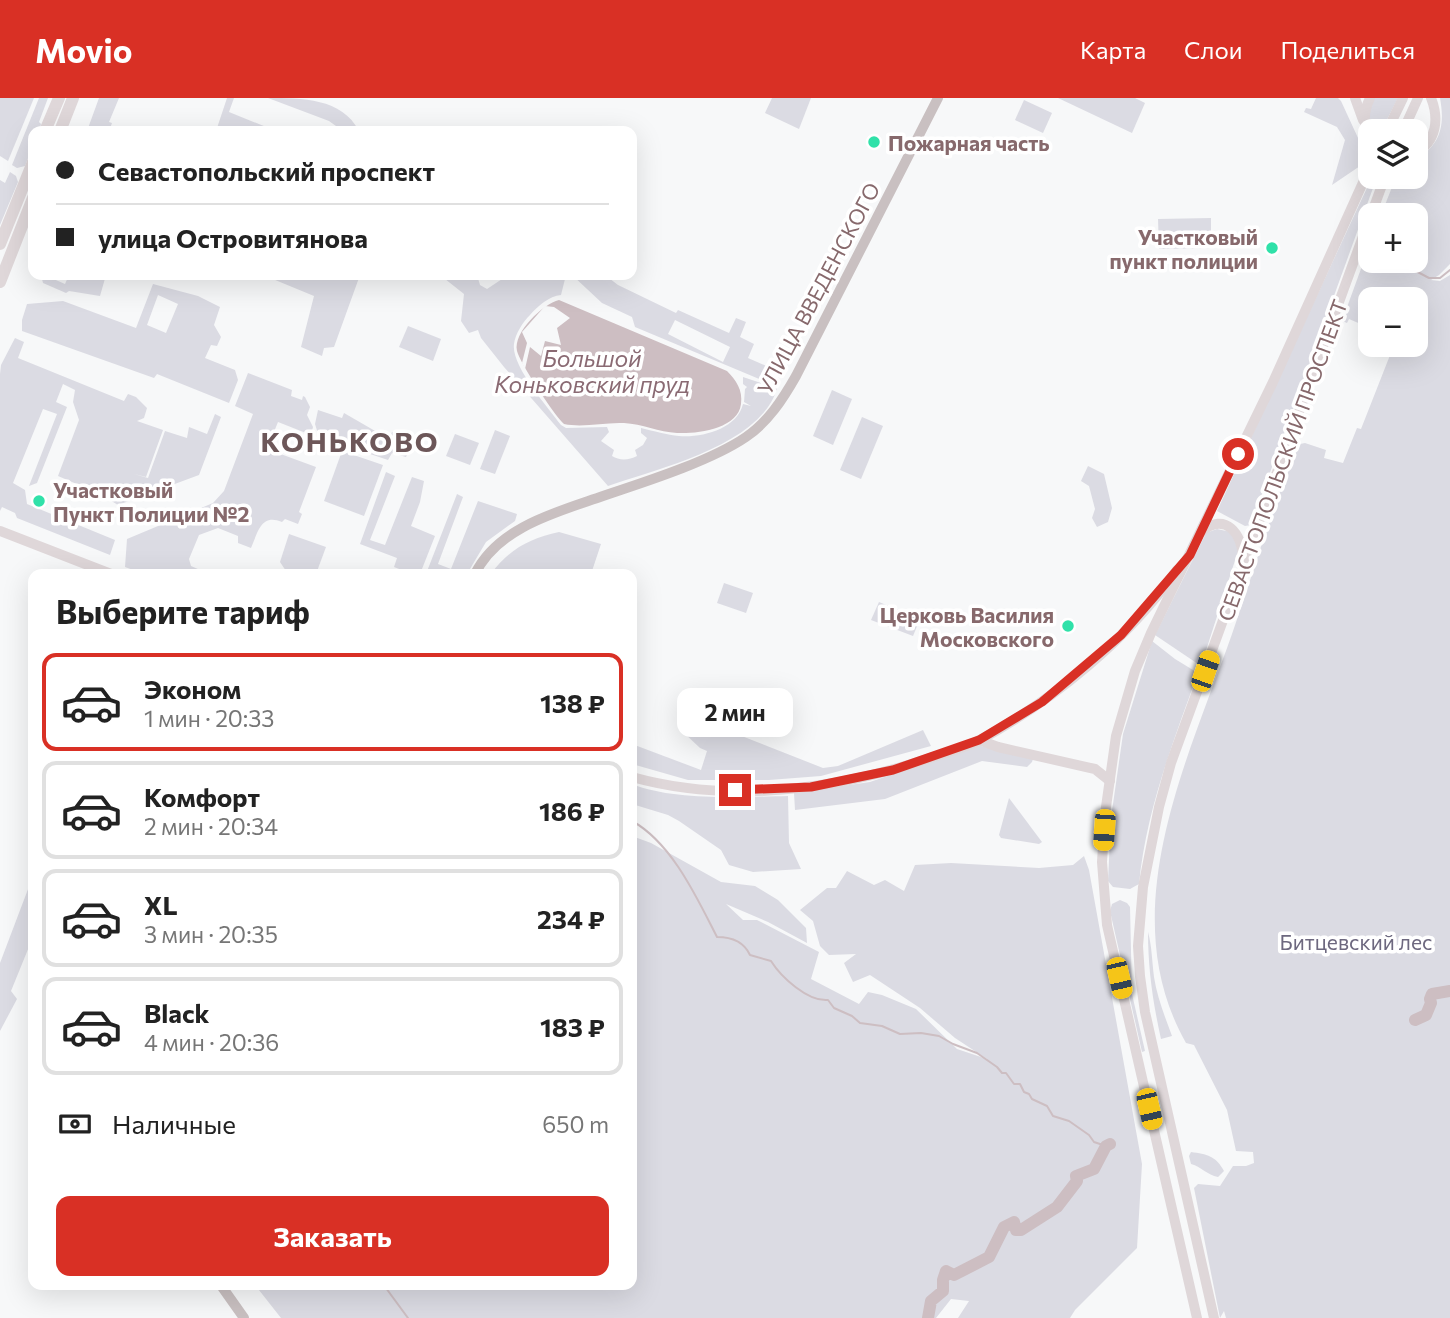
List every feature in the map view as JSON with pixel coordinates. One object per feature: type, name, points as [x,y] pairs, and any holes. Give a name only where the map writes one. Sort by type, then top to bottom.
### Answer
[{"type":"main road","points":[[48,126],[58,98]]},
{"type":"main road","points":[[62,126],[73,98]]},
{"type":"main road","points":[[1355,98],[1362,119]]},
{"type":"main road","points":[[1365,119],[1365,109],[1370,98]]},
{"type":"main road","points":[[1393,119],[1403,98]]},
{"type":"main road","points":[[1409,119],[1419,98]]},
{"type":"main road","points":[[1428,142],[1434,131],[1436,116],[1432,98]]},
{"type":"main road","points":[[0,244],[28,174]]},
{"type":"main road","name":"СЕВАСТОПОЛЬСКИЙ ПРОСПЕКТ","points":[[1197,1318],[1109,936],[1103,893],[1103,847],[1116,736],[1135,671],[1273,382],[1360,189]]},
{"type":"main road","points":[[0,282],[28,211]]},
{"type":"main road","name":"СЕВАСТОПОЛЬСКИЙ ПРОСПЕКТ","points":[[1214,1318],[1145,1012],[1138,946],[1140,914],[1149,852],[1171,763],[1358,251]]},
{"type":"main road","points":[[1199,535],[1213,525],[1223,525],[1233,530],[1242,545],[1243,565]]},
{"type":"main road","points":[[0,531],[98,569]]},
{"type":"main road","points":[[637,778],[667,787],[714,790],[811,787],[875,775],[979,740],[1042,702],[1121,635],[1190,555]]},
{"type":"main road","points":[[979,740],[1095,769],[1110,781]]},
{"type":"street","name":"УЛИЦА ВВЕДЕНСКОГО","points":[[479,569],[492,550],[540,519],[699,460],[747,437],[767,418],[785,395],[804,361],[938,98]]},
{"type":"street","points":[[224,1290],[244,1318]]},
{"type":"green space","points":[[0,98],[34,98],[8,161],[0,156]]},
{"type":"green space","points":[[39,98],[48,98],[39,122],[40,126],[28,126],[28,158],[25,166],[17,168],[12,165]]},
{"type":"green space","points":[[99,98],[119,98],[109,122],[112,123],[111,126],[89,126]]},
{"type":"green space","points":[[227,98],[234,98],[229,112],[264,126],[218,126]]},
{"type":"green space","points":[[268,98],[320,102],[342,112],[356,126],[336,126]]},
{"type":"green space","points":[[772,98],[811,98],[799,129],[765,113]]},
{"type":"green space","points":[[1058,98],[1135,98],[1145,103],[1132,133]]},
{"type":"green space","points":[[1316,98],[1338,98],[1358,138],[1358,167],[1332,185],[1345,140],[1337,127],[1304,112],[1306,108],[1311,109]]},
{"type":"green space","points":[[1374,98],[1398,98],[1387,119],[1369,119]]},
{"type":"green space","name":"Битцевский лес","points":[[1440,98],[1450,98],[1450,264],[1431,280],[1440,281],[1450,275],[1450,1318],[1226,1318],[1224,1311],[1220,1318],[1194,1188],[1198,1184],[1220,1186],[1233,1166],[1254,1163],[1253,1152],[1236,1151],[1227,1110],[1194,1045],[1186,1043],[1165,993],[1156,942],[1156,890],[1164,837],[1195,733],[1272,514],[1300,444],[1326,450],[1324,458],[1343,463],[1357,428],[1361,429],[1389,357],[1428,357],[1428,287],[1358,287],[1358,323],[1349,319],[1347,323],[1342,321],[1359,273],[1428,273],[1428,203],[1386,203],[1391,189],[1428,189],[1428,150],[1436,141],[1442,117]]},
{"type":"green space","points":[[1024,100],[1052,113],[1043,133],[1015,120]]},
{"type":"green space","points":[[10,172],[16,176],[18,182],[0,225],[0,180],[5,183]]},
{"type":"green space","points":[[1366,189],[1373,189],[1368,203],[1360,203]]},
{"type":"green space","points":[[1358,207],[1358,229],[1251,525],[1245,526],[1217,511]]},
{"type":"green space","points":[[1211,218],[1211,248],[1159,249],[1158,219]]},
{"type":"green space","points":[[42,280],[56,280],[65,284],[67,280],[105,280],[100,296],[69,291],[66,293],[43,283]]},
{"type":"green space","points":[[275,280],[358,280],[334,347],[324,348],[322,356],[301,347],[314,296]]},
{"type":"green space","points":[[446,280],[478,280],[480,285],[487,289],[500,280],[565,280],[561,295],[544,302],[522,325],[514,344],[515,353],[524,375],[561,425],[566,428],[607,427],[609,432],[601,441],[614,450],[612,456],[618,459],[637,456],[635,450],[643,445],[647,438],[641,433],[641,428],[688,436],[708,433],[726,426],[734,420],[743,404],[751,406],[744,402],[747,387],[743,384],[743,377],[767,385],[769,383],[635,327],[632,317],[602,303],[577,280],[612,280],[676,313],[678,310],[729,333],[736,318],[746,322],[740,337],[754,344],[748,358],[778,371],[778,386],[767,408],[751,425],[730,440],[679,463],[608,486],[504,367],[481,338],[478,330],[469,333],[461,321],[464,294]],"holes":[[[675,320],[730,347],[723,362],[668,334]]]},
{"type":"green space","points":[[153,284],[198,296],[220,307],[214,325],[221,337],[217,346],[211,345],[205,358],[235,370],[238,380],[229,403],[157,374],[154,378],[22,331],[22,320],[27,304],[63,301],[136,328]],"holes":[[[158,295],[178,304],[166,333],[147,325]]]},
{"type":"green space","points":[[408,326],[441,339],[433,361],[399,347]]},
{"type":"green space","points":[[15,338],[24,342],[18,358],[124,401],[128,394],[136,397],[147,408],[144,418],[137,421],[163,430],[146,477],[134,474],[148,478],[165,431],[187,438],[189,427],[207,434],[215,414],[221,417],[199,475],[118,505],[58,476],[79,420],[73,402],[75,390],[63,384],[56,402],[67,407],[37,483],[29,486],[57,414],[43,409],[13,483],[25,490],[27,504],[115,540],[110,555],[17,518],[15,513],[2,507],[0,511],[0,374],[1,365]]},
{"type":"green space","points":[[248,373],[292,390],[291,396],[302,400],[303,396],[305,397],[310,407],[307,415],[313,427],[311,435],[278,422],[267,449],[316,467],[299,512],[302,514],[298,524],[285,519],[282,522],[265,522],[258,530],[251,548],[238,543],[238,536],[218,528],[199,535],[189,559],[191,566],[198,569],[125,567],[127,539],[213,503],[224,491],[253,414],[235,406]]},
{"type":"green space","points":[[832,390],[852,399],[833,445],[813,436]]},
{"type":"green space","points":[[318,410],[342,418],[344,413],[389,439],[392,432],[413,441],[406,457],[392,453],[388,460],[319,437],[315,424]]},
{"type":"green space","points":[[862,417],[883,426],[861,479],[840,470]]},
{"type":"green space","points":[[495,430],[510,436],[495,474],[480,469]]},
{"type":"green space","points":[[455,434],[479,443],[470,465],[446,456]]},
{"type":"green space","points":[[342,451],[383,465],[364,516],[324,501]]},
{"type":"green space","points":[[1088,466],[1104,474],[1112,508],[1108,522],[1097,527],[1092,518],[1095,509],[1089,486],[1081,481]]},
{"type":"green space","points":[[386,472],[395,476],[370,540],[385,545],[412,477],[424,481],[411,526],[435,536],[422,569],[394,567],[397,558],[360,544]]},
{"type":"green space","points":[[457,494],[463,497],[438,564],[451,569],[428,569]]},
{"type":"green space","points":[[478,501],[517,514],[515,521],[486,542],[470,569],[451,569]]},
{"type":"green space","points":[[1217,529],[1231,532],[1239,548],[1201,666],[1155,635],[1206,533]]},
{"type":"green space","points":[[559,532],[601,544],[593,569],[495,569],[520,546]]},
{"type":"green space","points":[[289,534],[326,547],[318,569],[285,569],[280,562]]},
{"type":"green space","points":[[724,583],[753,593],[746,613],[717,603]]},
{"type":"green space","points":[[879,602],[920,619],[913,636],[871,620]]},
{"type":"green space","points":[[1152,641],[1198,673],[1154,803],[1139,884],[1130,889],[1113,887],[1108,881],[1111,818],[1123,734]]},
{"type":"green space","points":[[692,706],[704,711],[701,720],[823,768],[838,766],[923,730],[931,746],[821,776],[769,780],[688,780],[637,765],[637,746],[701,770],[707,751],[683,732]]},
{"type":"green space","points":[[977,745],[1033,759],[1027,767],[982,761],[885,799],[795,810],[794,793],[870,782]]},
{"type":"green space","points":[[637,785],[687,796],[788,796],[789,843],[801,869],[753,872],[729,865],[721,850],[668,815],[637,806]]},
{"type":"green space","points":[[1009,798],[1042,842],[1039,844],[1001,838],[999,835]]},
{"type":"green space","points":[[637,838],[721,882],[755,886],[778,900],[806,928],[807,943],[726,904],[743,920],[757,920],[819,952],[811,979],[859,1004],[868,992],[916,1009],[957,1049],[987,1059],[955,1038],[920,1008],[870,975],[853,982],[844,963],[856,954],[829,955],[820,946],[813,921],[800,910],[827,888],[836,888],[847,871],[874,885],[885,880],[904,891],[915,865],[951,863],[1039,868],[1073,865],[1084,856],[1089,870],[1142,1164],[1137,1248],[1070,1318],[958,1318],[969,1301],[951,1299],[936,1318],[281,1318],[259,1290],[637,1290]]},
{"type":"green space","points":[[28,889],[28,949],[11,991],[17,999],[0,1031],[0,963]]},
{"type":"green space","points":[[1120,900],[1130,907],[1132,994],[1145,1051],[1142,1052],[1110,911],[1112,904]]},
{"type":"green space","points":[[1148,932],[1155,984],[1172,1036],[1161,1039],[1152,986]]},
{"type":"green space","points":[[1191,1152],[1210,1157],[1218,1162],[1224,1171],[1218,1177],[1191,1164]]},
{"type":"water","name":"Большой Коньковский пруд","points":[[559,300],[727,371],[740,390],[741,404],[738,412],[733,419],[715,428],[685,433],[624,423],[564,424],[538,389],[517,351],[524,328],[545,307]]},
{"type":"pier","points":[[545,306],[554,307],[570,318],[557,328],[561,345],[545,341],[541,356],[530,347],[525,369],[522,363],[527,343],[522,332]]},
{"type":"waterway","points":[[1420,273],[1429,278],[1440,278],[1450,270]]},
{"type":"waterway","points":[[637,825],[671,857],[692,889],[717,937],[736,941],[750,955],[771,961],[781,974],[804,993],[820,1000],[828,1000],[834,1008],[860,1023],[882,1026],[900,1034],[939,1036],[977,1053],[1002,1073],[1006,1073],[1014,1084],[1020,1084],[1032,1099],[1047,1106],[1053,1116],[1069,1121],[1089,1135],[1094,1142],[1106,1146]]},
{"type":"waterway","points":[[1415,1020],[1426,1015],[1432,994],[1450,991]]},
{"type":"waterway","points":[[928,1318],[931,1301],[943,1291],[946,1271],[954,1275],[989,1257],[1004,1227],[1014,1222],[1016,1230],[1021,1230],[1057,1207],[1077,1181],[1076,1176],[1094,1169],[1106,1146],[1110,1144]]},
{"type":"waterway","points":[[387,1290],[408,1318]]},
{"type":"place","name":"Пожарная часть","points":[[874,142]]},
{"type":"place","name":"Участковый пункт полиции","points":[[1272,248]]},
{"type":"place","name":"Участковый Пункт Полиции №2","points":[[39,501]]},
{"type":"place","name":"Церковь Василия Московского","points":[[1068,626]]},
{"type":"district","name":"КОНЬКОВО","points":[[350,441]]},
{"type":"route","points":[[735,790],[811,787],[893,770],[979,740],[1042,702],[1121,635],[1190,555],[1238,454]]}]
